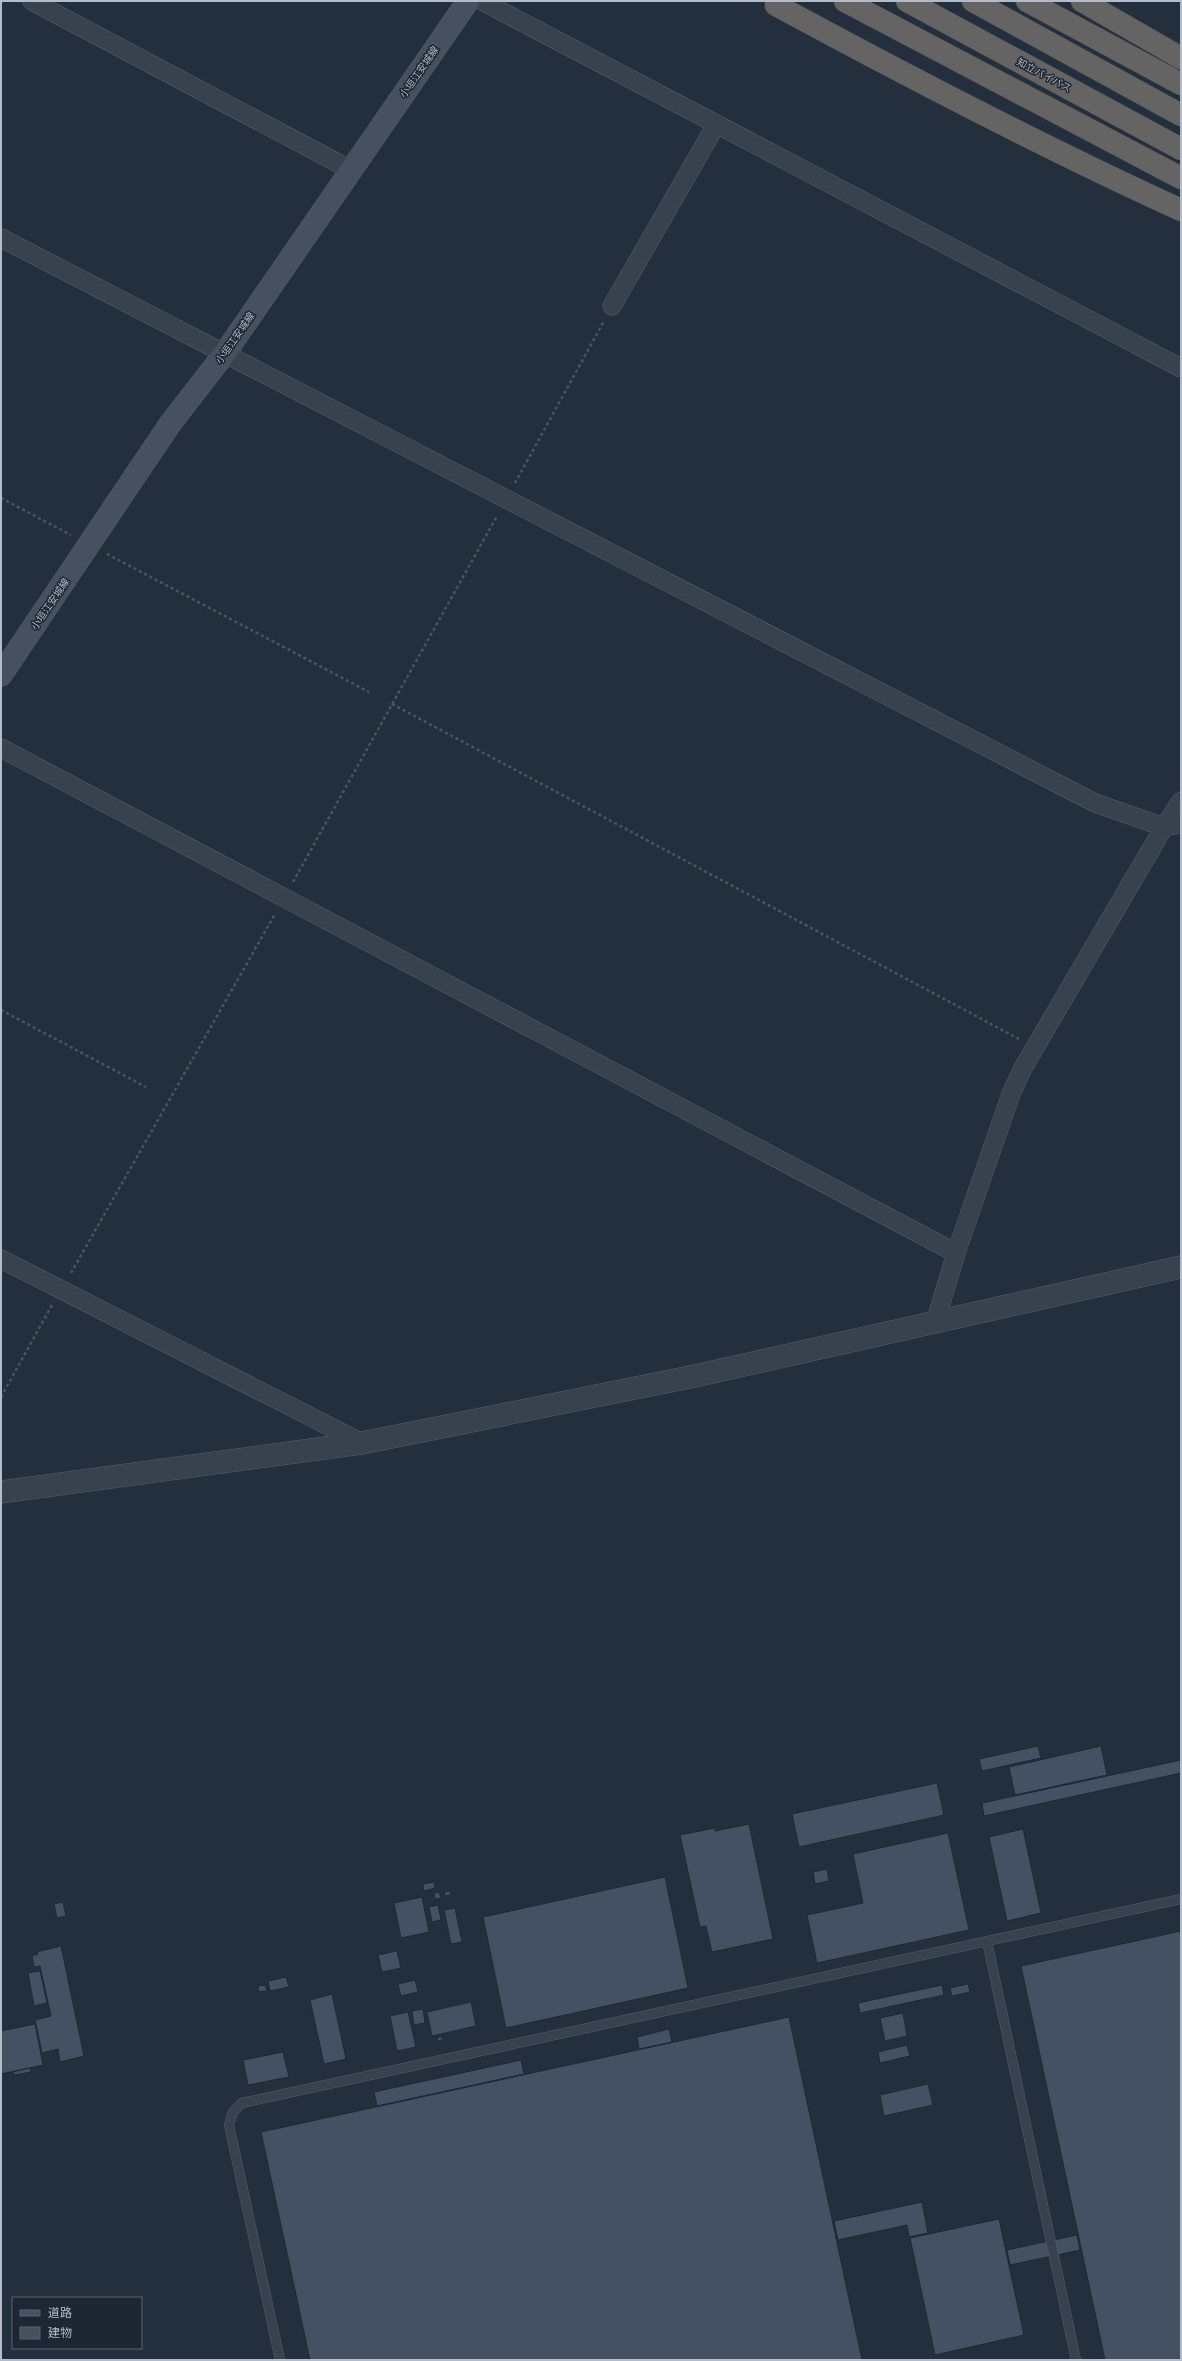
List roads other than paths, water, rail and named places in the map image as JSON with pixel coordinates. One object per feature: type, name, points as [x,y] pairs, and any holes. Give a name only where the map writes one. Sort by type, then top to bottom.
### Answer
[{"type":"highway","points":[[776,1],[776,5],[935,91],[1094,170],[1181,210]]},
{"type":"highway","points":[[845,1],[1181,178]]},
{"type":"highway","name":"知立バイパス","points":[[907,1],[1181,149]]},
{"type":"highway","points":[[973,1],[1181,114]]},
{"type":"highway","points":[[1027,1],[1181,84]]},
{"type":"highway","points":[[1082,1],[1181,58]]},
{"type":"main road","name":"小垣江安城線","points":[[1,675],[90,545],[170,424],[225,353],[468,1]]},
{"type":"street","points":[[32,1],[351,170]]},
{"type":"street","points":[[482,1],[1181,368]]},
{"type":"street","points":[[612,306],[716,125]]},
{"type":"street","points":[[1,238],[1095,803],[1173,825]]},
{"type":"street","points":[[1,748],[956,1253]]},
{"type":"street","points":[[936,1320],[956,1253],[1011,1094],[1036,1048],[1173,825],[1181,801]]},
{"type":"street","points":[[1,1259],[362,1443]]},
{"type":"street","points":[[1,1492],[362,1443],[695,1376],[936,1320],[1181,1267]]},
{"type":"lane","points":[[280,2360],[229,2125],[233,2112],[242,2103],[1181,1899]]},
{"type":"lane","points":[[987,1941],[1076,2360]]}]
